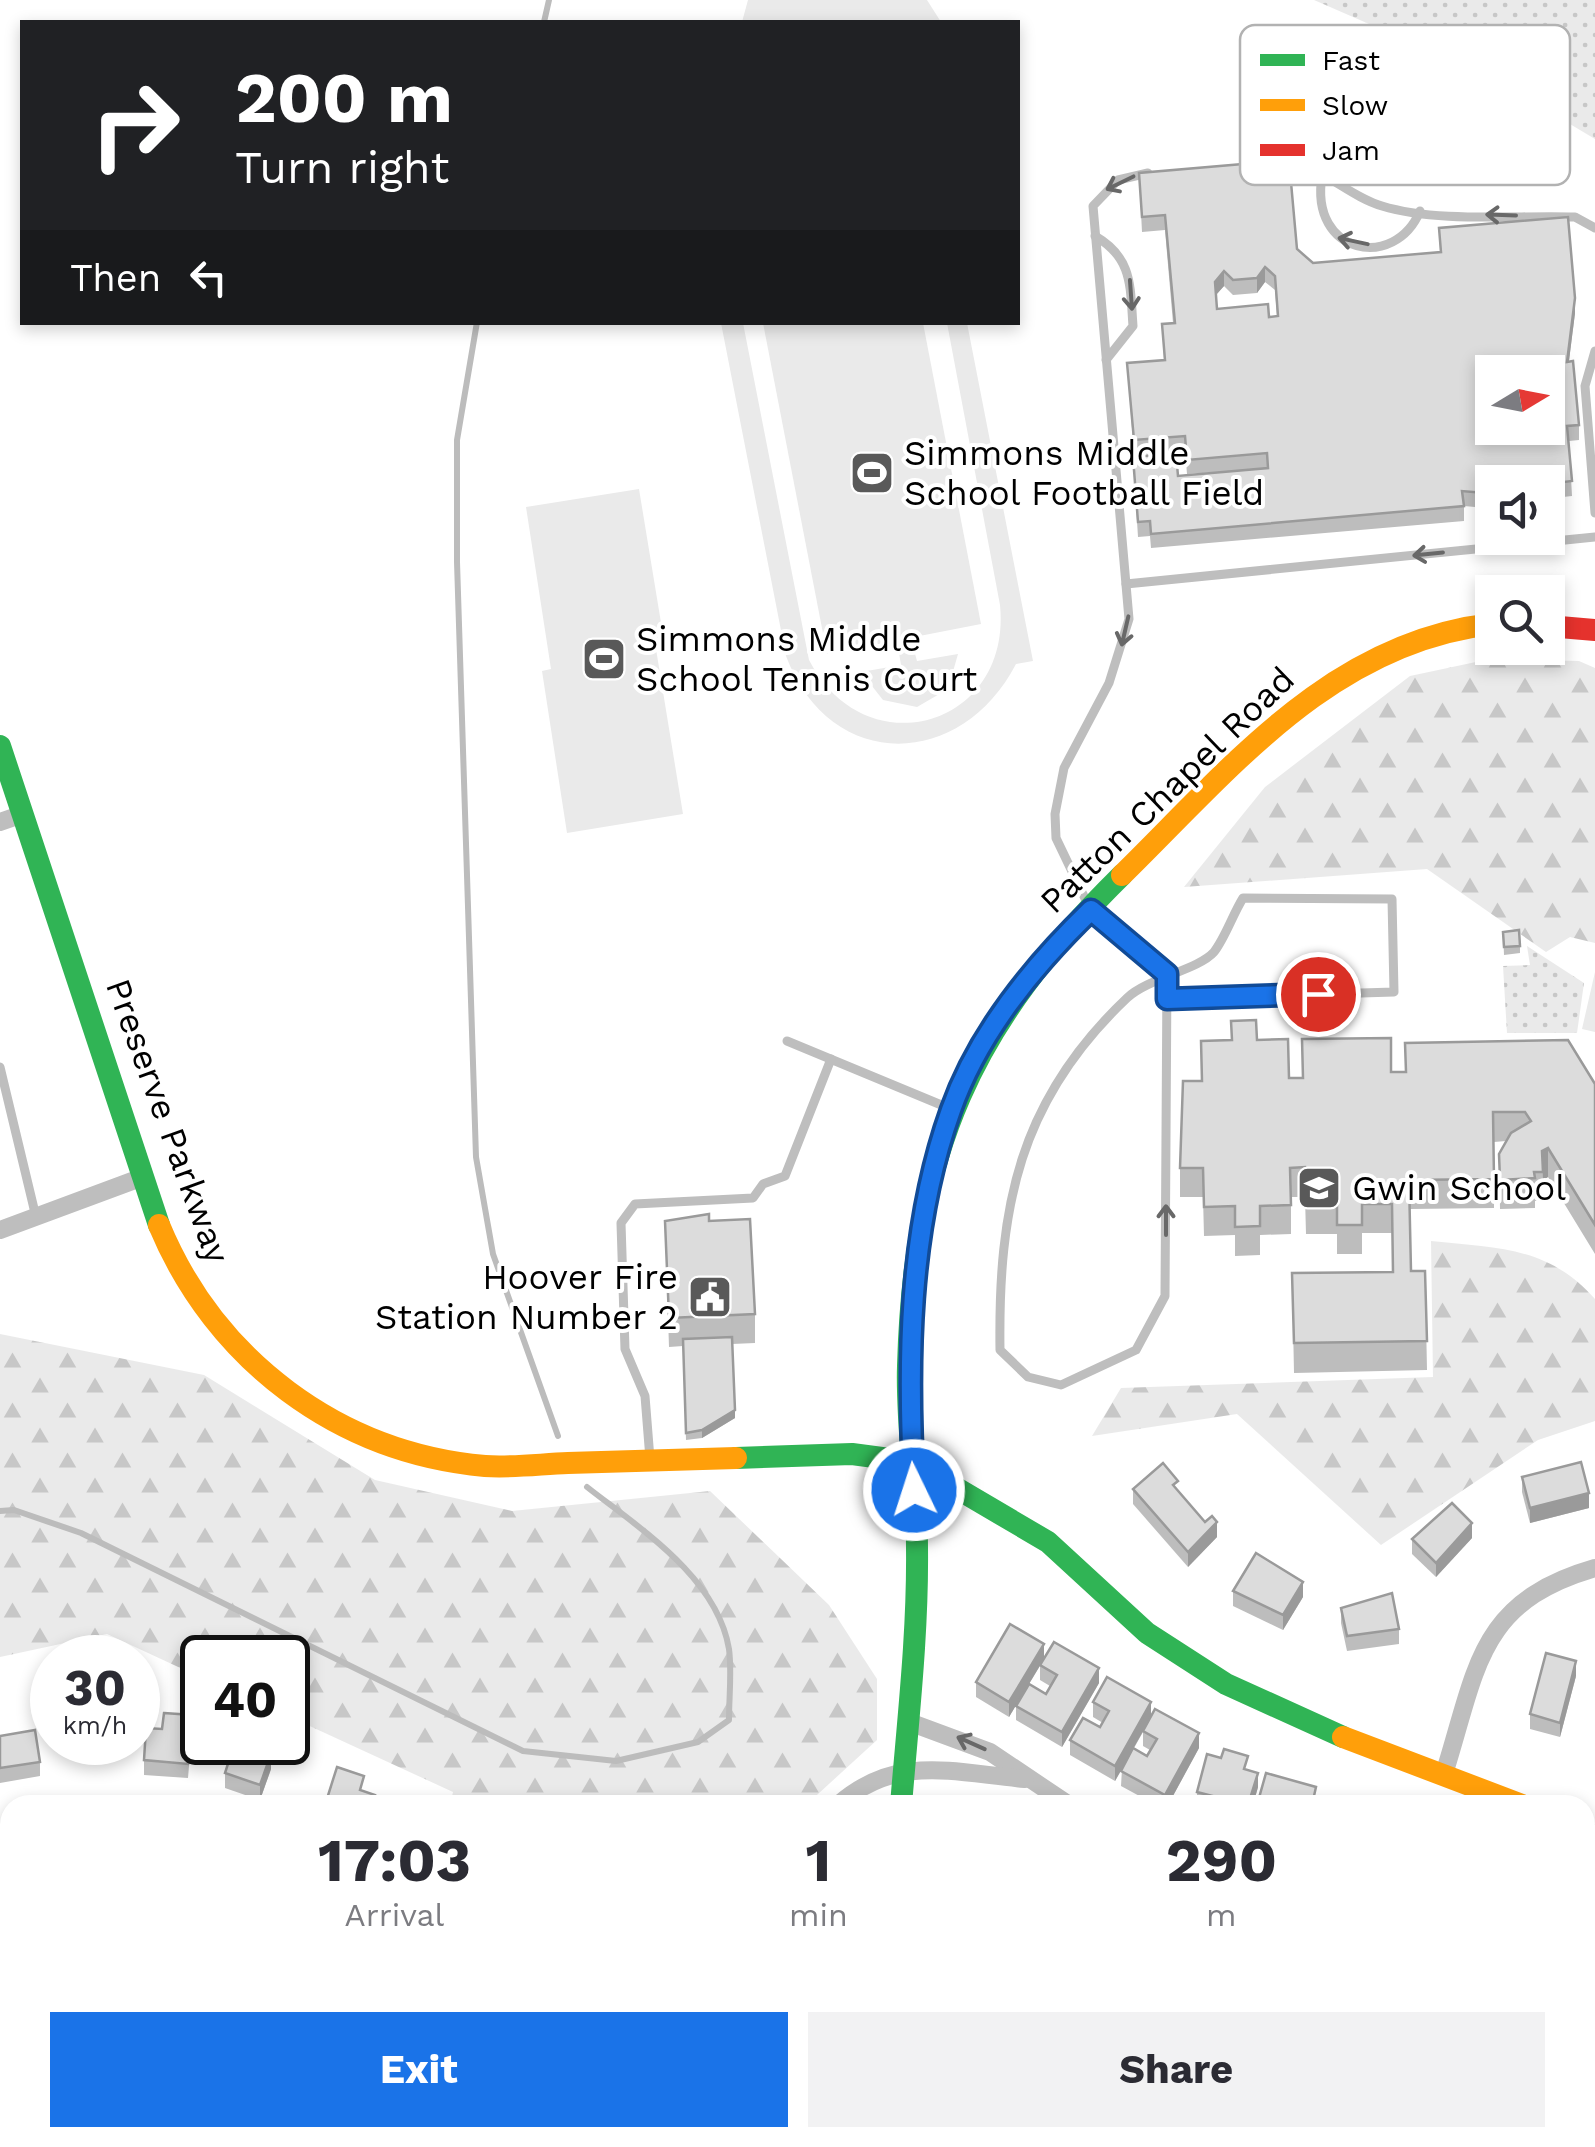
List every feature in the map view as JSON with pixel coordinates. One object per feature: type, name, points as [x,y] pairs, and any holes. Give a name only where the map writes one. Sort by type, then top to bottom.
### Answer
[{"type":"street","name":"Patton Chapel Road","points":[[902,1795],[917,1544],[908,1410],[916,1271],[951,1109],[989,1033],[1042,958],[1281,718],[1337,677],[1423,636],[1475,627]]},
{"type":"street","points":[[1565,627],[1595,630]]},
{"type":"street","name":"Preserve Parkway","points":[[0,746],[143,1177],[174,1256],[196,1296],[260,1371],[327,1419],[380,1444],[444,1462],[486,1466],[852,1454],[912,1462]]},
{"type":"street","points":[[0,822],[23,814]]},
{"type":"street","points":[[0,1230],[143,1177]]},
{"type":"street","points":[[912,1462],[1048,1542],[1147,1633],[1184,1660],[1334,1733],[1497,1795]]},
{"type":"street","points":[[1444,1774],[1482,1656],[1498,1625],[1516,1605],[1551,1581],[1595,1568]]},
{"type":"street","points":[[909,1722],[990,1752],[1052,1795]]},
{"type":"street","points":[[849,1795],[904,1768],[1025,1779]]},
{"type":"lane","points":[[1156,173],[1118,180],[1102,192],[1093,206],[1129,618],[1121,648],[1092,717],[1064,768],[1055,814],[1056,838],[1091,910],[1167,974],[1166,1296],[1136,1350],[1061,1384],[1028,1377],[1000,1350],[999,1286],[1014,1177],[1042,1104],[1130,994],[1167,974],[1213,953],[1243,898],[1392,899],[1394,992],[1167,999]]},
{"type":"lane","points":[[1321,185],[1323,218],[1344,243],[1390,243],[1402,238],[1420,211]]},
{"type":"lane","points":[[1340,185],[1382,206],[1575,217],[1595,228]]},
{"type":"lane","points":[[1096,236],[1116,248],[1129,271],[1133,326],[1130,335],[1106,360]]},
{"type":"lane","points":[[1595,351],[1585,386],[1595,513]]},
{"type":"lane","points":[[1126,584],[1595,537]]},
{"type":"lane","points":[[787,1041],[951,1109]]},
{"type":"lane","points":[[650,1461],[644,1396],[625,1349],[620,1223],[634,1204],[753,1198],[764,1184],[785,1176],[830,1059]]},
{"type":"lane","points":[[0,1066],[36,1217]]},
{"type":"green space","points":[[748,0],[927,0],[940,20],[743,20]]},
{"type":"green space","points":[[1314,0],[1595,0],[1595,139],[1570,124],[1570,25],[1371,25]]},
{"type":"green space","points":[[721,325],[743,325],[809,660],[834,694],[864,715],[897,723],[930,719],[960,705],[983,680],[998,647],[1000,605],[947,325],[967,325],[1033,661],[1016,664],[992,699],[963,724],[931,739],[897,744],[864,738],[833,722],[806,694],[786,656]]},
{"type":"green space","name":"Simmons Middle School Football Field","points":[[763,325],[923,325],[981,624],[827,654]]},
{"type":"green space","name":"Simmons Middle School Tennis Court","points":[[639,489],[665,647],[656,649],[683,814],[567,833],[542,671],[551,669],[526,507]]},
{"type":"green space","points":[[914,650],[917,661],[958,654],[948,689],[917,707],[883,700],[861,672],[901,665],[899,653]]},
{"type":"green space","points":[[1565,661],[1579,661],[1595,668],[1595,943],[1570,937],[1546,952],[1427,869],[1184,887],[1265,787],[1410,676],[1475,662],[1565,665]]},
{"type":"green space","points":[[1527,946],[1584,983],[1577,1033],[1507,1033],[1503,966],[1530,965]]},
{"type":"green space","points":[[1595,972],[1595,1032],[1582,1029]]},
{"type":"green space","points":[[1431,1241],[1500,1248],[1540,1259],[1577,1282],[1595,1299],[1595,1421],[1538,1440],[1381,1545],[1237,1414],[1092,1436],[1121,1388],[1433,1377]]},
{"type":"green space","points":[[0,1334],[204,1375],[375,1480],[512,1511],[710,1491],[829,1605],[877,1679],[877,1740],[817,1795],[452,1795],[453,1792],[310,1726],[310,1635],[180,1635],[180,1668],[160,1659],[160,1635],[30,1635],[30,1651],[0,1657]]},
{"type":"building","points":[[1240,164],[1240,185],[1291,185],[1297,249],[1313,263],[1441,252],[1439,228],[1568,217],[1575,298],[1567,362],[1573,361],[1579,425],[1567,426],[1572,481],[1565,482],[1565,465],[1475,465],[1475,492],[1462,491],[1464,506],[1151,534],[1150,521],[1138,522],[1133,457],[1176,453],[1178,476],[1268,468],[1267,453],[1187,460],[1185,436],[1134,440],[1127,363],[1165,360],[1162,324],[1175,323],[1165,215],[1142,217],[1139,173]],"holes":[[[1265,267],[1275,276],[1278,316],[1269,317],[1268,304],[1217,309],[1215,282],[1224,271],[1233,280],[1257,278]]]},
{"type":"building","points":[[1519,930],[1520,946],[1504,947],[1503,932]]},
{"type":"building","points":[[1256,1020],[1257,1040],[1288,1039],[1289,1078],[1303,1078],[1302,1039],[1391,1038],[1391,1072],[1406,1072],[1405,1043],[1568,1040],[1595,1084],[1595,1225],[1548,1148],[1542,1151],[1543,1172],[1534,1172],[1535,1178],[1500,1180],[1499,1154],[1511,1133],[1531,1121],[1525,1112],[1493,1112],[1494,1179],[1409,1180],[1411,1271],[1425,1271],[1427,1341],[1294,1343],[1292,1273],[1393,1272],[1392,1204],[1362,1204],[1362,1225],[1337,1225],[1337,1204],[1306,1205],[1305,1167],[1290,1168],[1291,1205],[1260,1206],[1260,1226],[1235,1227],[1235,1206],[1204,1207],[1203,1168],[1180,1168],[1183,1081],[1202,1081],[1201,1041],[1232,1040],[1231,1021]]},
{"type":"building","name":"Hoover Fire Station Number 2","points":[[709,1214],[709,1221],[750,1219],[755,1314],[669,1318],[665,1221]]},
{"type":"building","points":[[732,1337],[735,1410],[702,1430],[686,1433],[683,1339]]},
{"type":"building","points":[[1581,1462],[1589,1493],[1530,1508],[1522,1477]]},
{"type":"building","points":[[1163,1463],[1178,1481],[1173,1485],[1205,1522],[1212,1516],[1217,1522],[1188,1552],[1133,1489]]},
{"type":"building","points":[[1452,1503],[1472,1523],[1436,1563],[1412,1539]]},
{"type":"building","points":[[1256,1553],[1303,1582],[1283,1615],[1233,1591]]},
{"type":"building","points":[[1392,1593],[1399,1629],[1347,1636],[1341,1608]]},
{"type":"building","points":[[1010,1624],[1044,1644],[1009,1702],[976,1682]]},
{"type":"building","points":[[1054,1642],[1099,1668],[1062,1732],[1016,1706],[1029,1684],[1046,1694],[1057,1675],[1040,1665]]},
{"type":"building","points":[[1546,1653],[1576,1661],[1560,1723],[1530,1714]]},
{"type":"building","points":[[1107,1677],[1151,1702],[1115,1766],[1070,1740],[1083,1718],[1100,1727],[1109,1711],[1093,1702]]},
{"type":"building","points":[[1155,1709],[1199,1733],[1165,1795],[1121,1771],[1133,1748],[1147,1756],[1157,1739],[1143,1731]]},
{"type":"building","points":[[164,1713],[180,1714],[180,1763],[160,1761]]},
{"type":"building","points":[[30,1731],[30,1764],[0,1768],[0,1736]]},
{"type":"building","points":[[1224,1749],[1248,1756],[1244,1769],[1258,1773],[1251,1795],[1197,1792],[1207,1754],[1221,1758]]},
{"type":"building","points":[[228,1765],[267,1765],[260,1785],[225,1773]]},
{"type":"building","points":[[337,1767],[364,1776],[360,1790],[375,1795],[328,1795]]},
{"type":"building","points":[[1266,1773],[1316,1787],[1314,1795],[1260,1795]]},
{"type":"waterway","points":[[544,20],[549,0]]},
{"type":"waterway","points":[[476,325],[457,440],[457,562],[476,1157],[493,1254],[558,1436]]},
{"type":"waterway","points":[[0,1511],[14,1510],[81,1533],[523,1751],[616,1761],[698,1742],[729,1720],[730,1657],[722,1623],[693,1577],[673,1556],[587,1487]]},
{"type":"traffic: fast","points":[[0,746],[159,1225]]},
{"type":"traffic: fast","points":[[902,1795],[917,1580],[908,1366],[913,1289],[938,1156],[960,1096],[989,1040],[1025,985],[1069,930],[1122,875]]},
{"type":"traffic: fast","points":[[736,1458],[852,1454],[912,1462],[1048,1542],[1147,1633],[1226,1684],[1343,1737]]},
{"type":"traffic: slow","points":[[1122,875],[1245,753],[1333,683],[1382,656],[1435,636],[1475,628]]},
{"type":"traffic: slow","points":[[159,1225],[183,1274],[213,1318],[248,1357],[288,1391],[332,1420],[380,1442],[431,1457],[485,1466],[736,1458]]},
{"type":"traffic: slow","points":[[1343,1737],[1496,1795]]},
{"type":"traffic: jam","points":[[1565,627],[1595,630]]},
{"type":"place","name":"Simmons Middle School Football Field","points":[[872,473]]},
{"type":"place","name":"Simmons Middle School Tennis Court","points":[[604,659]]},
{"type":"place","name":"Gwin School","points":[[1319,1188]]},
{"type":"place","name":"Hoover Fire Station Number 2","points":[[710,1297]]},
{"type":"route","points":[[914,1490],[908,1410],[916,1271],[930,1196],[951,1109],[989,1033],[1042,958],[1091,910],[1167,974],[1167,999],[1318,994]]}]
